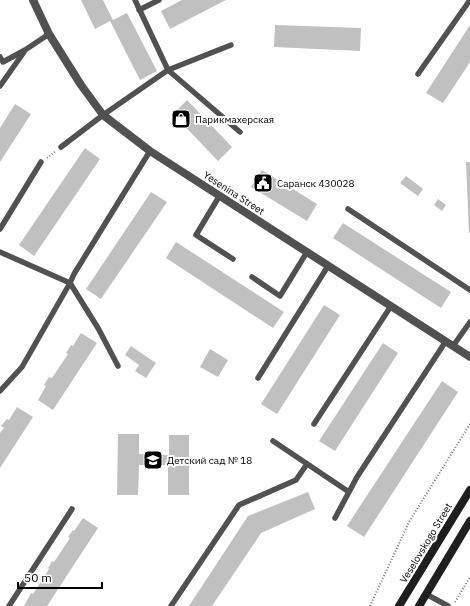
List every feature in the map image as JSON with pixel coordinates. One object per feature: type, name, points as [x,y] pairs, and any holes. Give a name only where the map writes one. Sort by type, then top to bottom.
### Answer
[{"type":"main road","name":"Veselovskogo Street","points":[[399,606],[470,490]]},
{"type":"main road","points":[[419,606],[470,521]]},
{"type":"street","name":"Yesenina Street","points":[[33,0],[49,34],[81,85],[103,115],[150,151],[470,357]]},
{"type":"lane","points":[[134,0],[168,70],[240,132]]},
{"type":"lane","points":[[139,10],[159,0]]},
{"type":"lane","points":[[418,74],[470,0]]},
{"type":"lane","points":[[0,57],[3,62],[49,34]]},
{"type":"lane","points":[[61,147],[103,115],[168,70],[231,45]]},
{"type":"lane","points":[[0,86],[25,50]]},
{"type":"lane","points":[[0,391],[22,367],[74,274],[150,151]]},
{"type":"lane","points":[[0,229],[41,162]]},
{"type":"lane","points":[[220,195],[196,235],[233,259]]},
{"type":"lane","points":[[348,209],[470,290]]},
{"type":"lane","points":[[0,252],[70,282],[98,328],[118,366]]},
{"type":"lane","points":[[252,276],[280,296],[307,252]]},
{"type":"lane","points":[[258,378],[328,266]]},
{"type":"lane","points":[[314,424],[391,306]]},
{"type":"lane","points":[[453,346],[470,322]]},
{"type":"lane","points":[[335,518],[357,477],[446,341]]},
{"type":"lane","points":[[273,441],[349,492]]},
{"type":"lane","points":[[171,606],[239,505],[296,480],[307,464]]},
{"type":"lane","points":[[9,606],[72,509]]},
{"type":"lane","points":[[426,594],[448,606]]},
{"type":"path","points":[[41,162],[61,147]]},
{"type":"path","points":[[370,606],[409,522],[470,424]]},
{"type":"path","points":[[453,606],[470,576]]},
{"type":"building","points":[[81,0],[103,0],[113,20],[127,13],[157,71],[140,80],[110,21],[95,29]]},
{"type":"building","points":[[182,0],[226,0],[170,29],[161,11]]},
{"type":"building","points":[[275,25],[361,28],[360,51],[274,47]]},
{"type":"building","points":[[470,25],[470,62],[443,103],[426,93]]},
{"type":"building","points":[[187,100],[232,147],[218,161],[173,114]]},
{"type":"building","points":[[15,104],[31,114],[0,162],[0,128]]},
{"type":"building","points":[[85,148],[100,159],[34,256],[19,245]]},
{"type":"building","points":[[466,162],[470,162],[470,233],[469,233]]},
{"type":"building","points":[[262,170],[317,204],[307,221],[251,187]]},
{"type":"building","points":[[406,176],[423,189],[418,196],[400,183]]},
{"type":"building","points":[[151,192],[167,202],[101,299],[86,289]]},
{"type":"building","points":[[438,199],[446,205],[442,211],[434,205]]},
{"type":"building","points":[[343,223],[451,292],[441,308],[333,238]]},
{"type":"building","points":[[176,242],[284,312],[273,328],[166,258]]},
{"type":"building","points":[[324,305],[340,315],[277,414],[261,404]]},
{"type":"building","points":[[81,333],[97,343],[53,410],[38,400],[46,386],[44,385],[47,380],[49,377],[52,378],[68,354],[66,353],[71,345],[73,346]]},
{"type":"building","points":[[383,343],[398,353],[335,451],[319,441]]},
{"type":"building","points":[[131,346],[156,363],[146,378],[135,371],[139,365],[125,355]]},
{"type":"building","points":[[210,349],[228,360],[218,377],[200,367]]},
{"type":"building","points":[[442,381],[458,392],[364,537],[347,526]]},
{"type":"building","points":[[17,407],[33,417],[0,468],[0,433],[4,428],[1,426],[7,419],[9,420]]},
{"type":"building","name":"Детский сад № 18","points":[[118,434],[139,434],[139,454],[169,455],[169,435],[189,435],[189,495],[168,495],[168,465],[139,465],[138,495],[117,495]]},
{"type":"building","points":[[308,492],[315,509],[261,533],[212,606],[189,606],[248,516]]},
{"type":"building","points":[[83,518],[98,528],[47,606],[24,606],[31,593],[33,594],[49,569],[48,568],[52,561],[54,562],[70,538],[68,537]]},
{"type":"place","name":"Парикмахерская","points":[[181,119]]},
{"type":"place","name":"Саранск 430028","points":[[263,183]]},
{"type":"place","name":"Детский сад № 18","points":[[153,460]]}]
